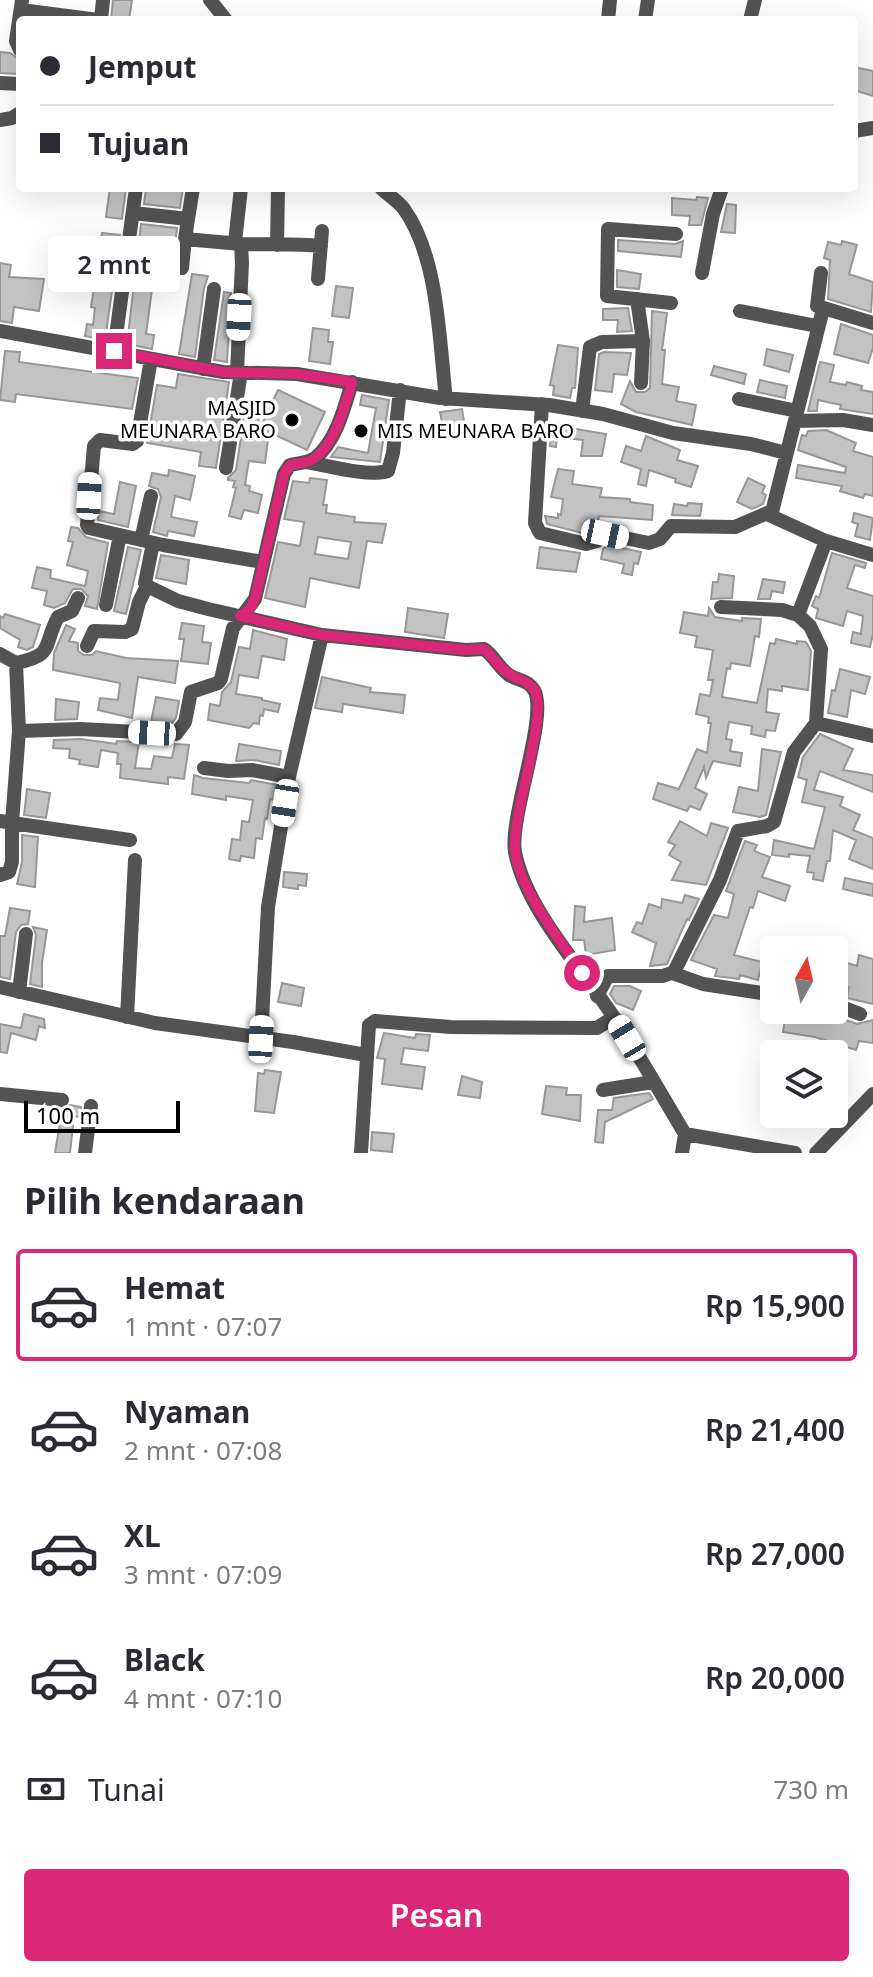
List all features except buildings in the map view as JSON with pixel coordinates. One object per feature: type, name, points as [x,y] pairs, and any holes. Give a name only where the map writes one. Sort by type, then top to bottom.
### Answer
[{"type":"street","points":[[210,0],[223,16]]},
{"type":"street","points":[[22,5],[78,16]]},
{"type":"street","points":[[114,351],[136,192]]},
{"type":"street","points":[[182,268],[192,192]]},
{"type":"street","points":[[226,468],[239,372],[241,192]]},
{"type":"street","points":[[277,245],[278,192]]},
{"type":"street","points":[[385,192],[404,209],[426,255],[435,303],[439,398]]},
{"type":"street","points":[[702,273],[713,214],[721,192]]},
{"type":"street","points":[[133,213],[188,219]]},
{"type":"street","points":[[671,303],[607,296],[602,227],[676,234]]},
{"type":"street","points":[[185,239],[277,245],[322,239],[318,279]]},
{"type":"street","points":[[821,273],[817,306],[873,323]]},
{"type":"street","points":[[203,369],[214,289]]},
{"type":"street","points":[[637,299],[643,341],[641,383]]},
{"type":"street","points":[[823,309],[772,511],[774,519],[826,541],[873,555]]},
{"type":"street","points":[[740,311],[817,326]]},
{"type":"street","points":[[0,331],[203,369],[297,374],[439,398],[542,404],[673,433],[751,444],[786,453]]},
{"type":"street","points":[[582,411],[590,347],[602,342],[643,341]]},
{"type":"street","points":[[151,359],[137,441],[133,444],[100,440],[94,446],[87,525],[147,542],[263,562]]},
{"type":"street","points":[[307,462],[322,451],[333,434],[352,382]]},
{"type":"street","points":[[19,731],[80,729],[176,734],[185,722],[191,692],[218,683],[221,679],[233,628],[255,599],[284,474],[290,465],[307,462],[365,471],[388,471],[400,390]]},
{"type":"street","points":[[739,399],[796,416],[873,425]]},
{"type":"street","points":[[542,404],[535,523],[540,533],[586,544],[597,541],[605,534],[649,543],[660,539],[671,526],[735,527],[772,511]]},
{"type":"street","points":[[87,646],[94,631],[125,632],[132,629],[147,586],[151,496]]},
{"type":"street","points":[[106,605],[120,535]]},
{"type":"street","points":[[798,615],[826,541]]},
{"type":"street","points":[[147,586],[178,601],[322,635],[487,650],[503,670],[529,682],[537,694],[535,729],[518,815],[515,849],[536,903],[685,1134],[682,1153]]},
{"type":"street","points":[[0,654],[16,663],[40,658],[58,617],[72,611],[78,598]]},
{"type":"street","points":[[672,973],[720,880],[738,831],[774,822],[794,752],[816,723],[821,649],[810,626],[798,615],[782,610],[721,607]]},
{"type":"street","points":[[261,1039],[268,907],[289,777],[322,635]]},
{"type":"street","points":[[0,875],[9,872],[12,862],[6,822],[19,731],[16,663]]},
{"type":"street","points":[[816,723],[873,736]]},
{"type":"street","points":[[204,768],[252,770],[289,777]]},
{"type":"street","points":[[6,822],[130,840]]},
{"type":"street","points":[[127,1017],[135,860]]},
{"type":"street","points":[[19,992],[26,934]]},
{"type":"street","points":[[597,996],[608,976],[672,973],[703,984],[760,993]]},
{"type":"street","points":[[0,987],[127,1017],[366,1055]]},
{"type":"street","points":[[848,1009],[860,1014]]},
{"type":"street","points":[[361,1153],[369,1025],[375,1021],[451,1027],[597,1028],[613,1018]]},
{"type":"street","points":[[603,1090],[653,1082]]},
{"type":"street","points":[[0,1094],[62,1100]]},
{"type":"street","points":[[816,1153],[873,1094]]},
{"type":"street","points":[[85,1153],[91,1106]]},
{"type":"street","points":[[685,1134],[795,1153]]},
{"type":"place","name":"MASJID MEUNARA BARO","points":[[292,420]]},
{"type":"place","name":"MIS MEUNARA BARO","points":[[361,431]]},
{"type":"route","points":[[114,351],[223,372],[277,372],[352,382],[333,434],[322,451],[307,462],[290,465],[284,474],[255,599],[250,609],[240,616],[322,635],[466,650],[480,648],[487,650],[513,677],[529,682],[537,694],[535,729],[518,815],[515,849],[536,903],[582,973]]}]
